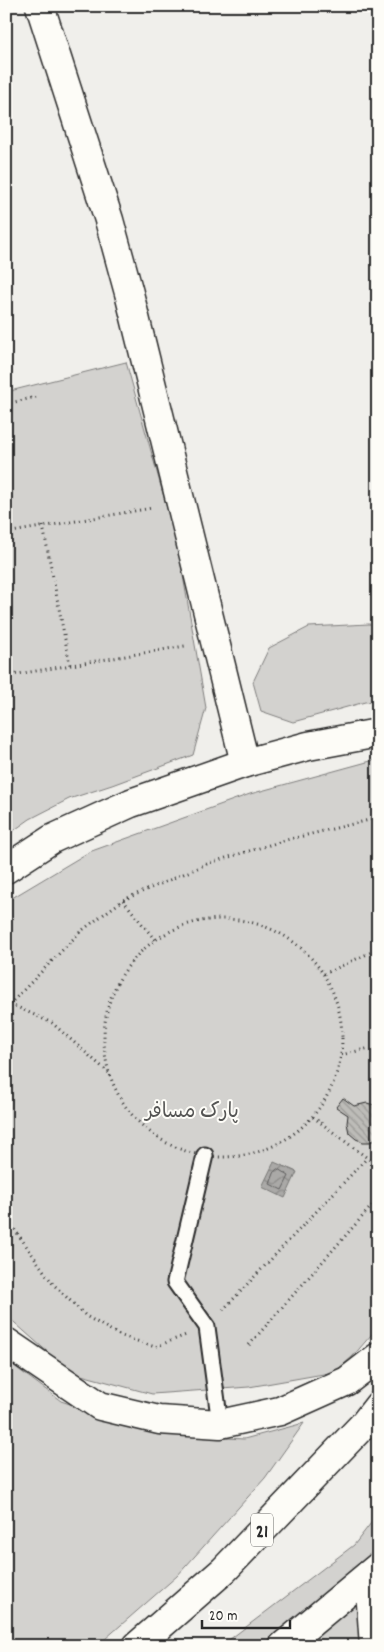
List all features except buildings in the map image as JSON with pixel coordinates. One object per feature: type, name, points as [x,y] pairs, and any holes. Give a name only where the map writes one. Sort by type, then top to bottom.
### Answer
[{"type":"main road","points":[[40,6],[109,220],[129,293],[245,763]]},
{"type":"main road","points":[[6,869],[52,839],[131,804],[245,763],[308,746],[378,733]]},
{"type":"main road","points":[[6,1342],[100,1406],[159,1420],[220,1424],[280,1411],[346,1381],[378,1357]]},
{"type":"main road","name":"21","points":[[137,1646],[224,1570],[364,1424],[378,1406]]},
{"type":"main road","points":[[283,1646],[374,1571]]},
{"type":"main road","points":[[374,1571],[374,1646]]},
{"type":"lane","points":[[206,1155],[175,1282],[207,1327],[220,1424]]},
{"type":"path","points":[[6,404],[36,397]]},
{"type":"path","points":[[6,533],[151,507],[154,516]]},
{"type":"path","points":[[43,526],[70,665]]},
{"type":"path","points":[[6,676],[185,646],[182,637]]},
{"type":"path","points":[[6,1019],[8,1003],[80,931],[123,900],[209,863],[286,840],[378,818]]},
{"type":"path","points":[[123,900],[155,940]]},
{"type":"path","points":[[221,918],[251,922],[280,933],[305,950],[324,974],[338,1002],[343,1032],[341,1062],[331,1092],[313,1117],[287,1140],[255,1153],[221,1158],[187,1152],[156,1138],[130,1114],[112,1085],[103,1052],[104,1017],[115,984],[135,956],[162,934],[190,922],[221,918]]},
{"type":"path","points":[[324,974],[378,949]]},
{"type":"path","points":[[8,1003],[52,1023],[109,1073]]},
{"type":"path","points":[[341,1055],[370,1048]]},
{"type":"path","points":[[313,1117],[378,1166]]},
{"type":"path","points":[[6,1216],[53,1284],[86,1316],[119,1335],[154,1347],[207,1327],[367,1158]]},
{"type":"path","points":[[249,1345],[378,1199]]},
{"type":"green space","points":[[126,362],[178,547],[206,708],[193,755],[69,799],[30,819],[6,836],[6,392]]},
{"type":"green space","points":[[369,624],[378,626],[378,701],[365,702],[293,722],[261,711],[253,682],[269,648],[309,627]]},
{"type":"green space","name":"پارک مسافر","points":[[378,759],[378,1327],[353,1356],[335,1372],[249,1387],[152,1394],[70,1372],[6,1315],[6,905],[12,898],[89,852],[250,794]]},
{"type":"green space","points":[[6,1360],[61,1401],[158,1434],[244,1439],[304,1423],[265,1478],[177,1576],[97,1646],[6,1646]]},
{"type":"green space","points":[[378,1514],[378,1646],[221,1646],[354,1545]]},
{"type":"water","points":[[274,1162],[297,1172],[285,1198],[262,1187]]}]
